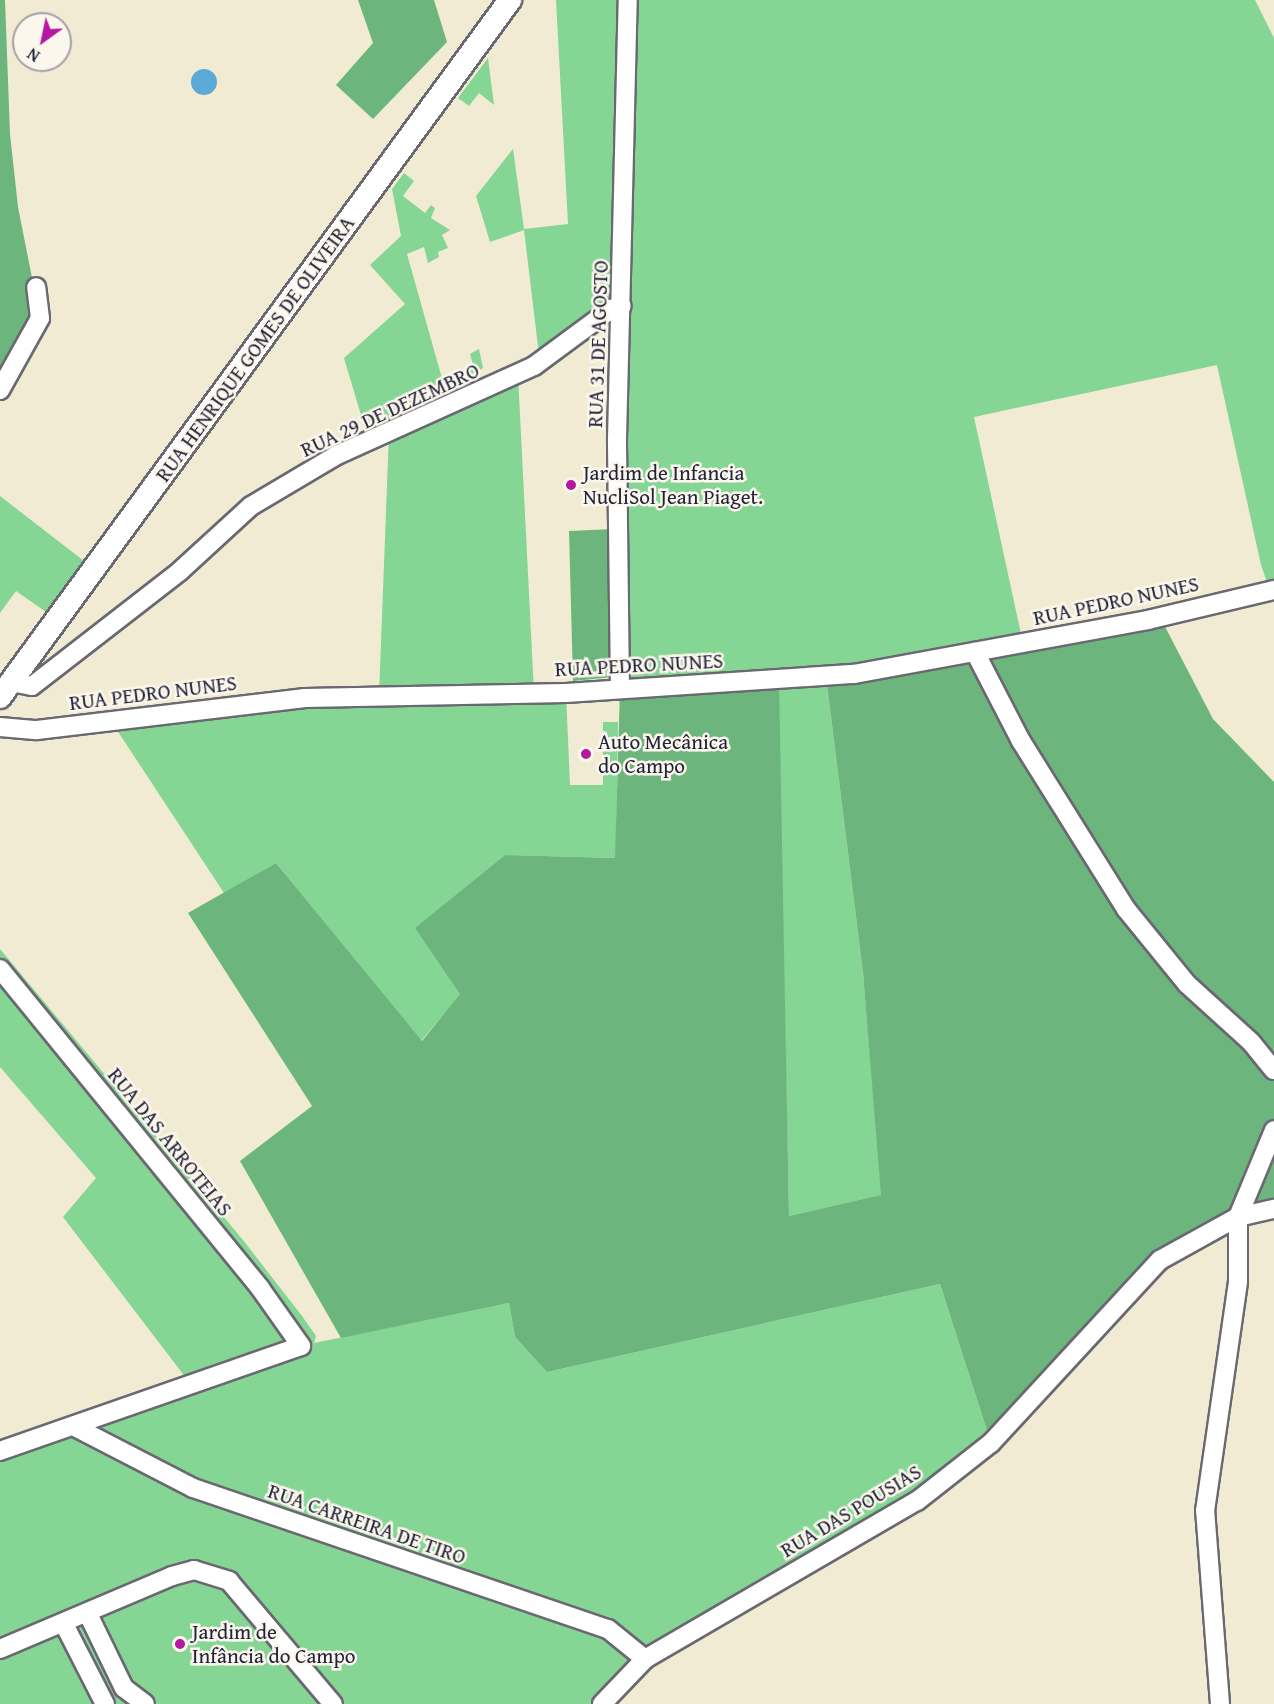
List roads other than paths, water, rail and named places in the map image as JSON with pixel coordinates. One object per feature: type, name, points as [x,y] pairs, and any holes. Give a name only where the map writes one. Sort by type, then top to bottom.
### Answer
[{"type":"street","name":"RUA HENRIQUE GOMES DE OLIVEIRA","points":[[5,690],[510,0]]},
{"type":"street","name":"RUA 31 DE AGOSTO","points":[[620,689],[617,439],[628,0]]},
{"type":"street","points":[[0,390],[40,318],[36,287]]},
{"type":"street","name":"RUA 29 DE DEZEMBRO","points":[[5,690],[32,686],[180,571],[251,506],[337,455],[534,366],[611,309],[622,306]]},
{"type":"street","name":"RUA PEDRO NUNES","points":[[0,727],[37,730],[305,698],[620,689],[854,674],[1148,620],[1274,590]]},
{"type":"street","points":[[975,652],[1021,741],[1126,909],[1186,984],[1251,1042],[1274,1070]]},
{"type":"street","name":"RUA DAS ARROTEIAS","points":[[0,969],[260,1288],[301,1346],[75,1426]]},
{"type":"street","points":[[1220,1704],[1205,1511],[1238,1281],[1238,1217],[1274,1131]]},
{"type":"street","name":"RUA DAS POUSIAS","points":[[602,1704],[645,1659],[917,1501],[992,1443],[1160,1260],[1238,1217],[1274,1209]]},
{"type":"street","points":[[0,1451],[75,1426]]},
{"type":"street","name":"RUA CARREIRA DE TIRO","points":[[75,1426],[193,1488],[608,1629],[645,1659]]},
{"type":"street","points":[[0,1649],[88,1614],[172,1576],[194,1570],[216,1576],[238,1590],[333,1704]]},
{"type":"street","points":[[88,1614],[124,1688],[144,1704]]},
{"type":"street","points":[[64,1624],[105,1704]]},
{"type":"water","points":[[204,69],[213,73],[217,82],[213,91],[204,95],[195,91],[191,82],[195,73]]},
{"type":"place","name":"Jardim de Infancia NucliSol Jean Piaget.","points":[[571,485]]},
{"type":"place","name":"Auto Mecânica do Campo","points":[[586,754]]},
{"type":"place","name":"Jardim de Infância do Campo","points":[[180,1644]]}]
